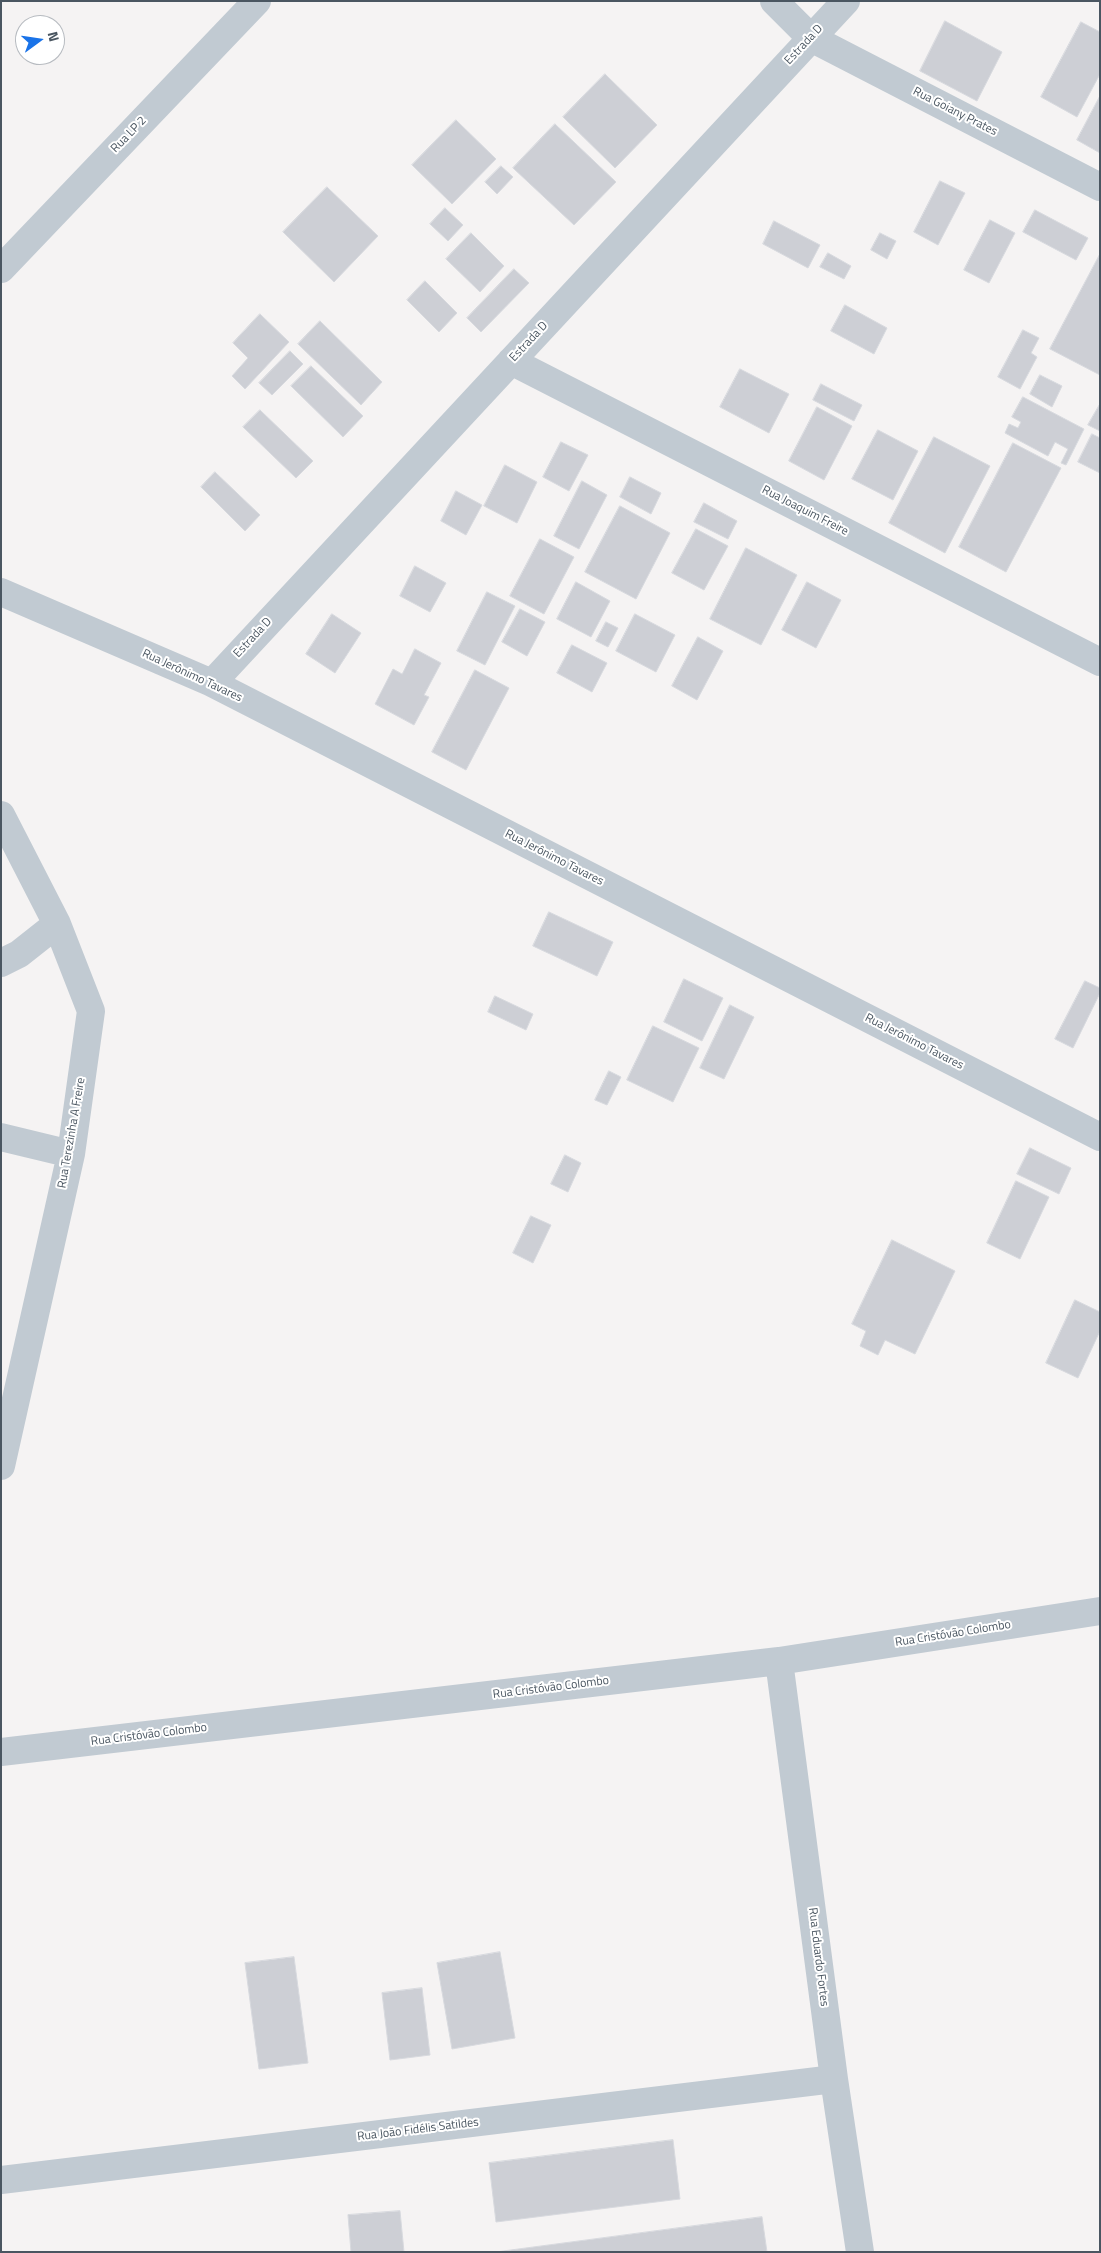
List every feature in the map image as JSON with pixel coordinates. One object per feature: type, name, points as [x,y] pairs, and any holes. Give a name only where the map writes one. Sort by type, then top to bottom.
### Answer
[{"type":"street","name":"Rua LP 2","points":[[1,269],[257,1]]},
{"type":"street","name":"Rua Goiany Prates","points":[[774,1],[811,38],[1100,187]]},
{"type":"street","name":"Estrada D","points":[[212,683],[846,1]]},
{"type":"street","name":"Rua Joaquim Freire","points":[[511,360],[1100,662]]},
{"type":"street","name":"Rua Jerônimo Tavares","points":[[1,592],[212,683],[1100,1137]]},
{"type":"street","name":"Rua Terezinha A Freire","points":[[1,815],[57,924],[91,1011],[71,1154],[1,1466]]},
{"type":"street","points":[[1,963],[19,954],[57,924]]},
{"type":"street","points":[[1,1137],[71,1154]]},
{"type":"street","name":"Rua Cristóvão Colombo","points":[[1,1752],[779,1661],[1100,1611]]},
{"type":"street","name":"Rua Eduardo Fortes","points":[[779,1661],[834,2079],[860,2252]]},
{"type":"street","name":"Rua João Fidélis Satildes","points":[[1,2180],[834,2079]]},
{"type":"building","points":[[945,21],[1002,52],[977,101],[920,71]]},
{"type":"building","points":[[1081,22],[1100,32],[1100,74],[1077,117],[1041,97]]},
{"type":"building","points":[[605,74],[657,125],[615,168],[563,117]]},
{"type":"building","points":[[1100,96],[1100,153],[1077,140]]},
{"type":"building","points":[[456,120],[496,159],[452,204],[412,165]]},
{"type":"building","points":[[555,124],[616,182],[574,225],[513,168]]},
{"type":"building","points":[[501,166],[513,177],[497,194],[485,182]]},
{"type":"building","points":[[940,181],[965,193],[938,245],[914,232]]},
{"type":"building","points":[[327,187],[378,236],[334,282],[283,232]]},
{"type":"building","points":[[445,208],[463,225],[448,241],[430,224]]},
{"type":"building","points":[[1035,210],[1088,238],[1076,260],[1023,232]]},
{"type":"building","points":[[990,220],[1015,233],[989,283],[964,270]]},
{"type":"building","points":[[774,221],[820,245],[808,268],[763,244]]},
{"type":"building","points":[[471,233],[504,266],[480,292],[446,259]]},
{"type":"building","points":[[880,233],[896,241],[887,259],[871,250]]},
{"type":"building","points":[[828,253],[851,266],[844,279],[820,267]]},
{"type":"building","points":[[1100,254],[1100,375],[1050,349]]},
{"type":"building","points":[[514,269],[529,283],[481,332],[467,318]]},
{"type":"building","points":[[425,281],[457,313],[439,332],[407,300]]},
{"type":"building","points":[[845,305],[887,328],[874,354],[831,331]]},
{"type":"building","points":[[260,314],[289,342],[245,389],[232,376],[248,358],[233,343]]},
{"type":"building","points":[[320,321],[382,382],[361,405],[298,344]]},
{"type":"building","points":[[1023,330],[1039,338],[1031,353],[1037,357],[1020,389],[998,377]]},
{"type":"building","points":[[290,351],[303,364],[272,395],[259,383]]},
{"type":"building","points":[[311,366],[363,416],[343,437],[291,386]]},
{"type":"building","points":[[740,369],[789,394],[769,433],[720,407]]},
{"type":"building","points":[[1040,375],[1062,386],[1052,407],[1030,394]]},
{"type":"building","points":[[821,384],[862,405],[854,421],[813,400]]},
{"type":"building","points":[[1023,397],[1084,429],[1066,465],[1061,463],[1068,449],[1055,442],[1048,456],[1005,433],[1009,424],[1018,428],[1021,422],[1012,417]]},
{"type":"building","points":[[1100,404],[1100,431],[1088,425]]},
{"type":"building","points":[[817,407],[852,426],[824,480],[789,461]]},
{"type":"building","points":[[260,410],[313,461],[296,478],[243,427]]},
{"type":"building","points":[[878,430],[918,451],[893,500],[852,479]]},
{"type":"building","points":[[1092,434],[1100,438],[1100,473],[1078,462]]},
{"type":"building","points":[[934,437],[990,466],[945,553],[889,523]]},
{"type":"building","points":[[561,442],[588,455],[569,491],[543,477]]},
{"type":"building","points":[[1013,443],[1061,468],[1006,572],[959,547]]},
{"type":"building","points":[[505,465],[537,482],[517,523],[484,506]]},
{"type":"building","points":[[215,472],[260,515],[245,531],[201,487]]},
{"type":"building","points":[[630,477],[661,493],[651,514],[620,497]]},
{"type":"building","points":[[582,481],[607,495],[579,549],[554,536]]},
{"type":"building","points":[[456,491],[482,505],[466,535],[441,521]]},
{"type":"building","points":[[704,503],[737,521],[728,539],[694,522]]},
{"type":"building","points":[[620,506],[670,533],[636,599],[585,572]]},
{"type":"building","points":[[696,529],[728,546],[704,590],[672,573]]},
{"type":"building","points":[[540,539],[574,557],[544,614],[510,596]]},
{"type":"building","points":[[746,548],[797,575],[761,645],[710,619]]},
{"type":"building","points":[[415,566],[446,583],[430,612],[400,596]]},
{"type":"building","points":[[576,582],[610,601],[591,637],[557,619]]},
{"type":"building","points":[[807,582],[841,600],[816,648],[782,630]]},
{"type":"building","points":[[487,592],[515,606],[485,665],[457,651]]},
{"type":"building","points":[[520,609],[545,622],[527,656],[502,642]]},
{"type":"building","points":[[332,614],[361,633],[335,673],[306,654]]},
{"type":"building","points":[[635,614],[675,635],[656,672],[616,651]]},
{"type":"building","points":[[606,622],[618,628],[608,647],[596,641]]},
{"type":"building","points":[[698,637],[723,651],[697,700],[672,686]]},
{"type":"building","points":[[572,645],[607,663],[592,692],[557,673]]},
{"type":"building","points":[[415,649],[441,663],[424,695],[429,697],[414,725],[375,704],[393,669],[402,674]]},
{"type":"building","points":[[475,670],[509,688],[466,770],[432,752]]},
{"type":"building","points":[[549,912],[613,942],[597,976],[533,946]]},
{"type":"building","points":[[684,979],[723,998],[702,1041],[664,1022]]},
{"type":"building","points":[[1085,981],[1100,988],[1100,993],[1073,1048],[1055,1039]]},
{"type":"building","points":[[495,996],[533,1014],[526,1030],[488,1012]]},
{"type":"building","points":[[730,1005],[754,1017],[724,1079],[700,1068]]},
{"type":"building","points":[[653,1026],[699,1048],[673,1102],[627,1080]]},
{"type":"building","points":[[609,1071],[621,1077],[607,1105],[595,1100]]},
{"type":"building","points":[[1030,1148],[1071,1168],[1059,1194],[1017,1174]]},
{"type":"building","points":[[565,1155],[581,1163],[568,1192],[551,1184]]},
{"type":"building","points":[[1016,1181],[1049,1197],[1020,1259],[987,1243]]},
{"type":"building","points":[[531,1216],[551,1225],[533,1263],[513,1253]]},
{"type":"building","points":[[892,1240],[955,1271],[915,1354],[885,1340],[878,1355],[860,1346],[866,1331],[852,1324]]},
{"type":"building","points":[[1075,1300],[1100,1312],[1100,1331],[1078,1378],[1046,1363]]},
{"type":"building","points":[[500,1952],[515,2038],[452,2049],[437,1963]]},
{"type":"building","points":[[294,1957],[308,2063],[259,2069],[245,1963]]},
{"type":"building","points":[[422,1988],[430,2055],[390,2060],[382,1993]]},
{"type":"building","points":[[673,2140],[680,2199],[496,2222],[489,2163]]},
{"type":"building","points":[[400,2211],[404,2252],[351,2252],[348,2215]]},
{"type":"building","points":[[762,2217],[767,2252],[496,2252]]}]
